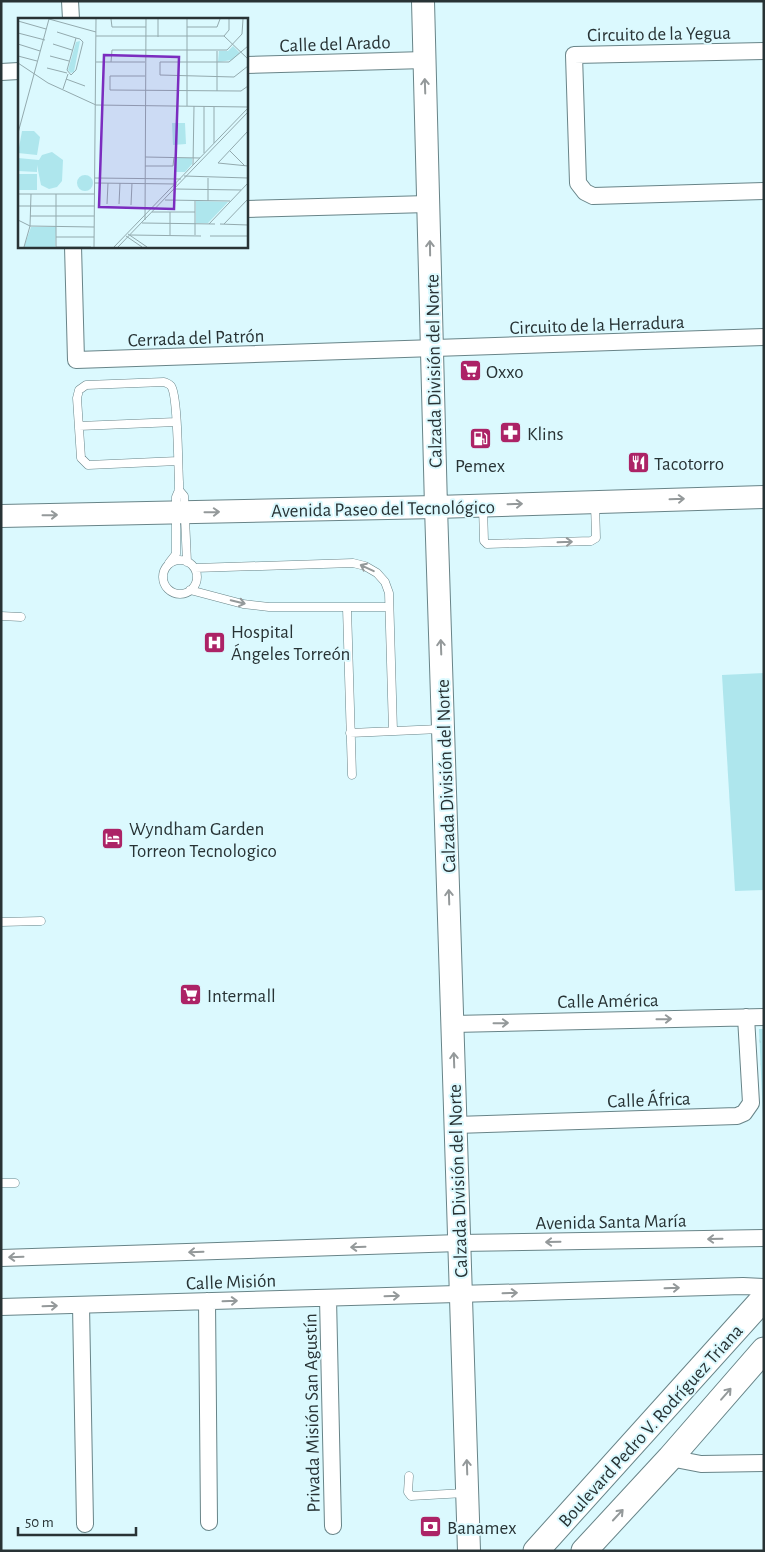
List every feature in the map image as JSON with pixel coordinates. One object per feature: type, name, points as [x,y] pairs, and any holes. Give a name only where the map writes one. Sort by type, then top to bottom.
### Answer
[{"type":"main road","name":"Calzada División del Norte","points":[[423,1],[436,507],[469,1551]]},
{"type":"main road","name":"Avenida Paseo del Tecnológico","points":[[1,516],[482,506],[764,497]]},
{"type":"main road","name":"Boulevard Pedro V. Rodríguez Triana","points":[[536,1551],[764,1298]]},
{"type":"main road","name":"Boulevard Pedro V. Rodríguez Triana","points":[[584,1551],[670,1458],[764,1350]]},
{"type":"street","points":[[70,1],[71,18]]},
{"type":"street","name":"Circuito de la Yegua","points":[[764,50],[574,55],[578,183],[585,192],[593,196],[764,191]]},
{"type":"street","name":"Calle del Arado","points":[[248,65],[424,60]]},
{"type":"street","points":[[1,72],[18,72]]},
{"type":"street","points":[[248,209],[428,204]]},
{"type":"street","name":"Cerrada del Patrón","points":[[73,248],[76,360],[432,350]]},
{"type":"street","name":"Circuito de la Herradura","points":[[432,350],[764,337]]},
{"type":"street","name":"Calle África","points":[[456,1126],[736,1116],[744,1113],[750,1104],[746,1017]]},
{"type":"street","name":"Calle América","points":[[452,1024],[764,1017]]},
{"type":"street","name":"Avenida Santa María","points":[[460,1243],[764,1238]]},
{"type":"street","name":"Calle Misión","points":[[1,1258],[460,1243]]},
{"type":"street","points":[[461,1294],[764,1287]]},
{"type":"street","name":"Calle Misión","points":[[1,1307],[461,1294]]},
{"type":"street","name":"Privada Misión San Agustín","points":[[328,1298],[333,1526]]},
{"type":"street","points":[[207,1301],[209,1522]]},
{"type":"street","points":[[81,1305],[86,1524]]},
{"type":"street","points":[[670,1458],[701,1464],[764,1463]]},
{"type":"lane","points":[[178,461],[88,465],[81,458],[77,398],[79,390],[86,385],[164,382],[171,386],[174,393],[178,461],[179,490],[176,497],[181,512],[187,562]]},
{"type":"lane","points":[[79,426],[176,422]]},
{"type":"lane","points":[[482,506],[484,540],[488,545],[594,540],[596,538],[595,502]]},
{"type":"lane","points":[[181,512],[176,554],[164,572],[163,580],[167,588],[174,593],[182,594],[190,590],[195,584],[197,576],[195,568]]},
{"type":"lane","points":[[168,565],[175,561],[187,562],[195,568],[352,563],[365,566],[377,573],[385,582],[389,607],[393,731]]},
{"type":"lane","points":[[190,590],[243,604],[270,607],[389,607]]},
{"type":"lane","points":[[347,608],[352,775]]},
{"type":"lane","points":[[1,616],[21,617]]},
{"type":"lane","points":[[350,732],[443,729]]},
{"type":"lane","points":[[1,922],[42,921]]},
{"type":"lane","points":[[1,1183],[15,1183]]},
{"type":"lane","points":[[408,1476],[408,1492],[411,1496],[468,1493]]},
{"type":"green space","points":[[764,673],[764,890],[735,891],[722,675]]},
{"type":"green space","points":[[759,1029],[764,1029],[764,1141]]},
{"type":"place","name":"Oxxo","points":[[470,371]]},
{"type":"place","name":"Klins","points":[[511,433]]},
{"type":"place","name":"Pemex","points":[[480,439]]},
{"type":"place","name":"Tacotorro","points":[[638,463]]},
{"type":"place","name":"Hospital Ángeles Torreón","points":[[215,642]]},
{"type":"place","name":"Wyndham Garden Torreon Tecnologico","points":[[113,839]]},
{"type":"place","name":"Intermall","points":[[191,995]]},
{"type":"place","name":"Banamex","points":[[431,1527]]}]
